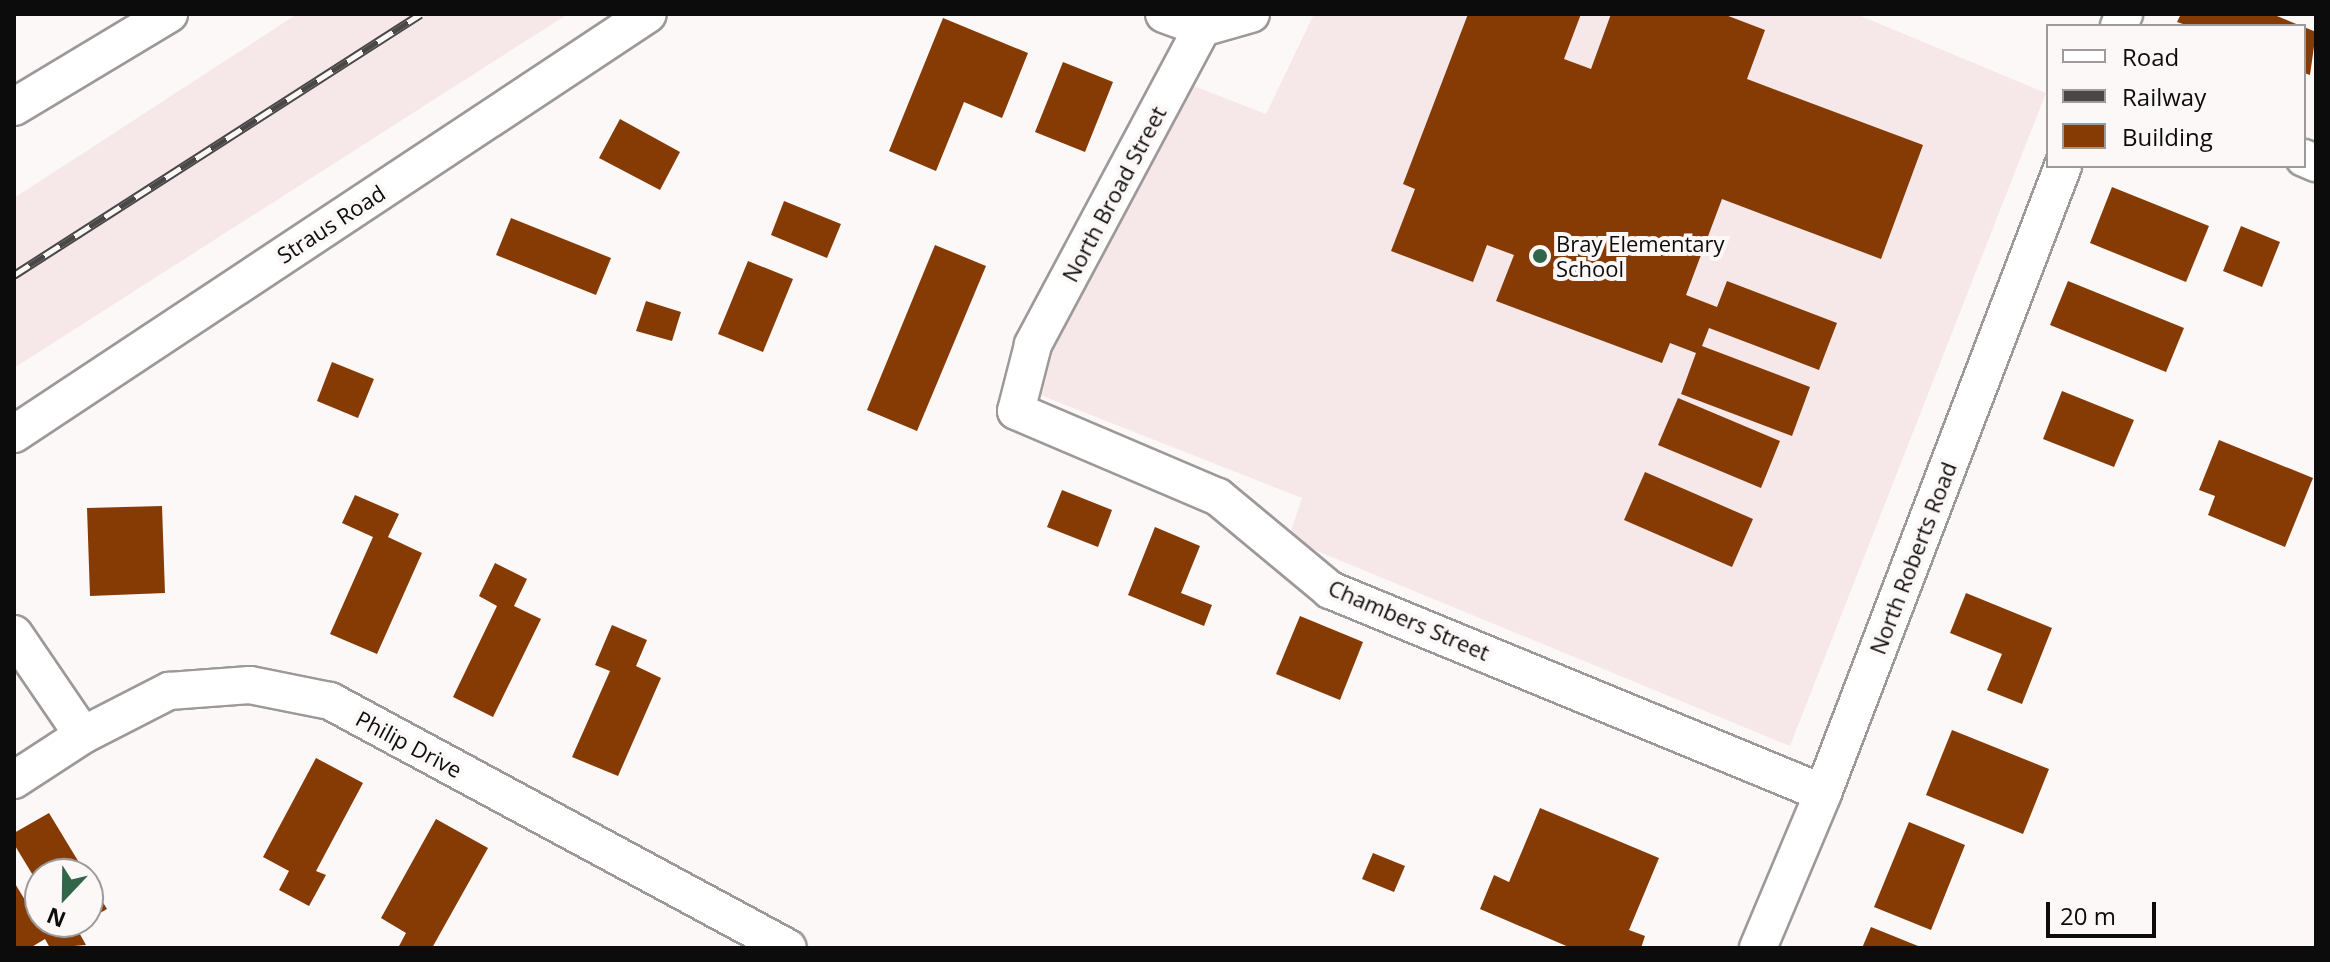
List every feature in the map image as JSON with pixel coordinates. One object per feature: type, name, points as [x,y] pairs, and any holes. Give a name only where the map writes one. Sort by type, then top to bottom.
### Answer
[{"type":"street","points":[[14,107],[169,14]]},
{"type":"street","name":"Straus Road","points":[[14,434],[648,14]]},
{"type":"street","points":[[1164,14],[1202,28],[1251,14]]},
{"type":"street","name":"North Broad Street","points":[[1016,411],[1033,345],[1202,28]]},
{"type":"street","name":"North Roberts Road","points":[[1758,948],[1823,793],[2062,168]]},
{"type":"street","name":"Chambers Street","points":[[1016,411],[1218,497],[1330,590],[1823,793]]},
{"type":"street","points":[[14,634],[83,735]]},
{"type":"street","name":"Philip Drive","points":[[14,780],[83,735],[169,691],[250,685],[330,701],[788,948]]},
{"type":"shaded area","points":[[297,14],[568,14],[14,368],[14,198]]},
{"type":"shaded area","name":"Bray Elementary School","points":[[1314,14],[1856,14],[2046,93],[1790,746],[1288,539],[1302,498],[1030,391],[1178,80],[1266,114]]},
{"type":"building","points":[[1468,14],[1581,14],[1564,59],[1591,69],[1611,14],[1723,14],[1765,30],[1747,79],[1923,145],[1881,259],[1722,199],[1686,295],[1717,307],[1727,281],[1837,323],[1819,370],[1709,328],[1702,346],[1810,387],[1792,436],[1681,394],[1696,353],[1670,343],[1662,363],[1496,301],[1514,255],[1487,245],[1473,282],[1391,251],[1415,189],[1403,184]]},
{"type":"building","points":[[2181,14],[2272,14],[2296,24],[2183,24],[2177,22]]},
{"type":"building","points":[[943,18],[1028,53],[1002,118],[964,102],[936,171],[889,151]]},
{"type":"building","points":[[2306,28],[2316,32],[2310,75],[2306,74]]},
{"type":"building","points":[[1063,62],[1113,82],[1085,152],[1035,132]]},
{"type":"building","points":[[620,119],[680,152],[660,190],[599,158]]},
{"type":"building","points":[[2112,187],[2209,226],[2186,282],[2090,243]]},
{"type":"building","points":[[784,201],[841,224],[827,258],[771,235]]},
{"type":"building","points":[[511,218],[611,258],[596,295],[496,255]]},
{"type":"building","points":[[2241,226],[2280,242],[2262,287],[2223,271]]},
{"type":"building","points":[[935,245],[986,266],[917,431],[867,410]]},
{"type":"building","points":[[748,261],[793,279],[763,352],[718,334]]},
{"type":"building","points":[[2068,281],[2184,328],[2166,372],[2050,325]]},
{"type":"building","points":[[646,301],[681,312],[672,341],[636,331]]},
{"type":"building","points":[[332,362],[374,379],[358,418],[317,401]]},
{"type":"building","points":[[2062,391],[2134,420],[2114,467],[2043,439]]},
{"type":"building","points":[[1678,398],[1780,441],[1761,488],[1658,445]]},
{"type":"building","points":[[2219,440],[2313,478],[2285,547],[2208,515],[2215,496],[2199,490]]},
{"type":"building","points":[[1645,472],[1753,519],[1732,567],[1624,520]]},
{"type":"building","points":[[1062,490],[1112,510],[1098,547],[1047,527]]},
{"type":"building","points":[[355,495],[399,514],[388,537],[422,553],[377,654],[330,634],[373,537],[342,523]]},
{"type":"building","points":[[162,506],[165,593],[90,596],[87,508]]},
{"type":"building","points":[[1155,527],[1200,546],[1181,593],[1212,605],[1204,626],[1128,595]]},
{"type":"building","points":[[495,563],[527,579],[514,606],[541,619],[493,717],[453,697],[497,606],[479,596]]},
{"type":"building","points":[[1966,593],[2052,628],[2022,704],[1987,690],[2002,654],[1950,633]]},
{"type":"building","points":[[1300,616],[1363,642],[1340,700],[1276,674]]},
{"type":"building","points":[[612,625],[647,640],[636,666],[661,678],[618,776],[572,757],[610,671],[595,665]]},
{"type":"building","points":[[1952,730],[2049,769],[2023,834],[1926,795]]},
{"type":"building","points":[[316,758],[363,783],[316,871],[326,875],[309,906],[279,890],[289,871],[263,857]]},
{"type":"building","points":[[1540,808],[1659,858],[1629,930],[1645,936],[1641,948],[1571,948],[1480,909],[1494,875],[1509,882]]},
{"type":"building","points":[[49,813],[76,858],[24,858],[24,861],[14,844],[14,833]]},
{"type":"building","points":[[436,819],[488,848],[432,948],[398,948],[406,933],[381,918]]},
{"type":"building","points":[[1909,822],[1965,845],[1931,930],[1874,907]]},
{"type":"building","points":[[1373,853],[1405,866],[1394,892],[1362,879]]},
{"type":"building","points":[[14,882],[24,898],[24,938],[82,938],[86,945],[50,948],[45,939],[30,948],[14,948]]},
{"type":"building","points":[[1871,927],[1923,948],[1862,948]]},
{"type":"railway","points":[[14,275],[421,14]]},
{"type":"place","name":"Bray Elementary School","points":[[1540,256]]}]
